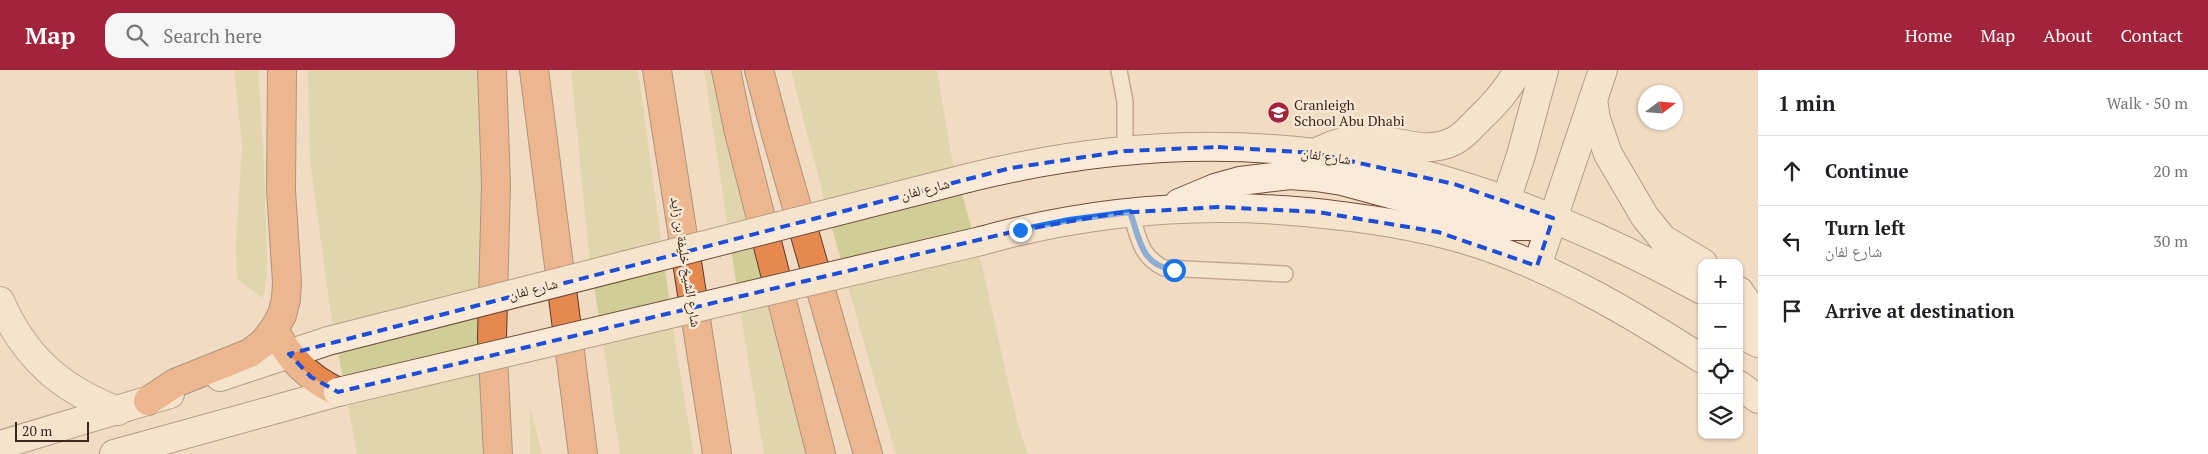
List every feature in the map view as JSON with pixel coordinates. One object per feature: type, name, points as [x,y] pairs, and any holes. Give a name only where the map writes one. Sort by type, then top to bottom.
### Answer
[{"type":"highway","points":[[148,402],[182,380],[250,353],[264,342],[274,329],[286,299],[287,282],[281,190],[282,70]]},
{"type":"highway","points":[[492,70],[496,186],[492,338],[498,454]]},
{"type":"highway","points":[[534,70],[583,454]]},
{"type":"highway","name":"شارع الشيخ خليفة بن زايد","points":[[657,70],[717,454]]},
{"type":"highway","points":[[726,70],[738,128],[821,454]]},
{"type":"highway","points":[[759,70],[778,144],[868,454]]},
{"type":"highway","points":[[274,329],[289,354],[311,376],[338,392]]},
{"type":"street","points":[[1314,153],[1328,146],[1357,139],[1372,139],[1428,148],[1447,144],[1464,134],[1498,101],[1518,70]]},
{"type":"street","points":[[1498,224],[1521,155],[1544,70]]},
{"type":"street","points":[[1537,266],[1603,70]]},
{"type":"street","points":[[1593,100],[1596,118],[1608,154],[1616,171],[1645,216],[1663,238],[1698,260]]},
{"type":"street","name":"شارع لفان","points":[[0,445],[148,402],[328,341],[968,178],[1010,168],[1125,151],[1218,147],[1265,148],[1314,153],[1370,163],[1454,184],[1498,224],[1537,266],[1588,291],[1655,329],[1698,357]]},
{"type":"street","points":[[1168,209],[1199,194],[1240,181],[1274,176],[1316,176],[1342,180],[1498,224],[1511,235],[1536,232],[1550,226]]},
{"type":"street","name":"شارع لفان","points":[[114,454],[338,392],[981,241],[1020,230],[1069,220],[1130,212],[1228,207],[1318,212],[1438,232],[1498,224],[1550,226],[1626,251],[1698,288]]},
{"type":"street","points":[[1550,226],[1698,308]]},
{"type":"street","points":[[1743,297],[1758,320]]},
{"type":"street","points":[[0,301],[12,327],[28,350],[47,370],[69,388],[93,401],[118,411]]},
{"type":"street","points":[[1743,313],[1758,320]]},
{"type":"street","points":[[1743,334],[1758,343]]},
{"type":"street","points":[[1743,388],[1758,398]]},
{"type":"lane","points":[[1120,70],[1125,102],[1125,151]]},
{"type":"lane","points":[[1130,212],[1147,257],[1164,268],[1285,274]]},
{"type":"highlighted area","points":[[1218,147],[1314,153],[1454,184],[1553,218],[1537,266],[1438,232],[1318,212],[1218,207],[1118,213],[1020,230],[338,392],[311,377],[289,354],[1011,168],[1125,151]]},
{"type":"shaded area","points":[[234,70],[258,70],[267,253],[267,271],[263,298],[237,279],[236,242],[242,146]]},
{"type":"shaded area","points":[[308,70],[478,70],[495,454],[357,454],[330,308],[310,161]]},
{"type":"shaded area","points":[[571,70],[638,70],[676,349],[694,454],[620,454],[588,245]]},
{"type":"shaded area","points":[[704,70],[712,70],[736,182],[807,454],[764,454]]},
{"type":"shaded area","points":[[791,70],[937,70],[951,154],[982,266],[1018,425],[1028,454],[896,454],[842,263]]},
{"type":"shaded area","points":[[530,407],[542,454],[530,454]]},
{"type":"place","name":"Cranleigh School Abu Dhabi","points":[[1278,113]]},
{"type":"route","points":[[1020,230],[1069,220],[1130,212],[1147,257],[1155,264],[1174,270]]}]
